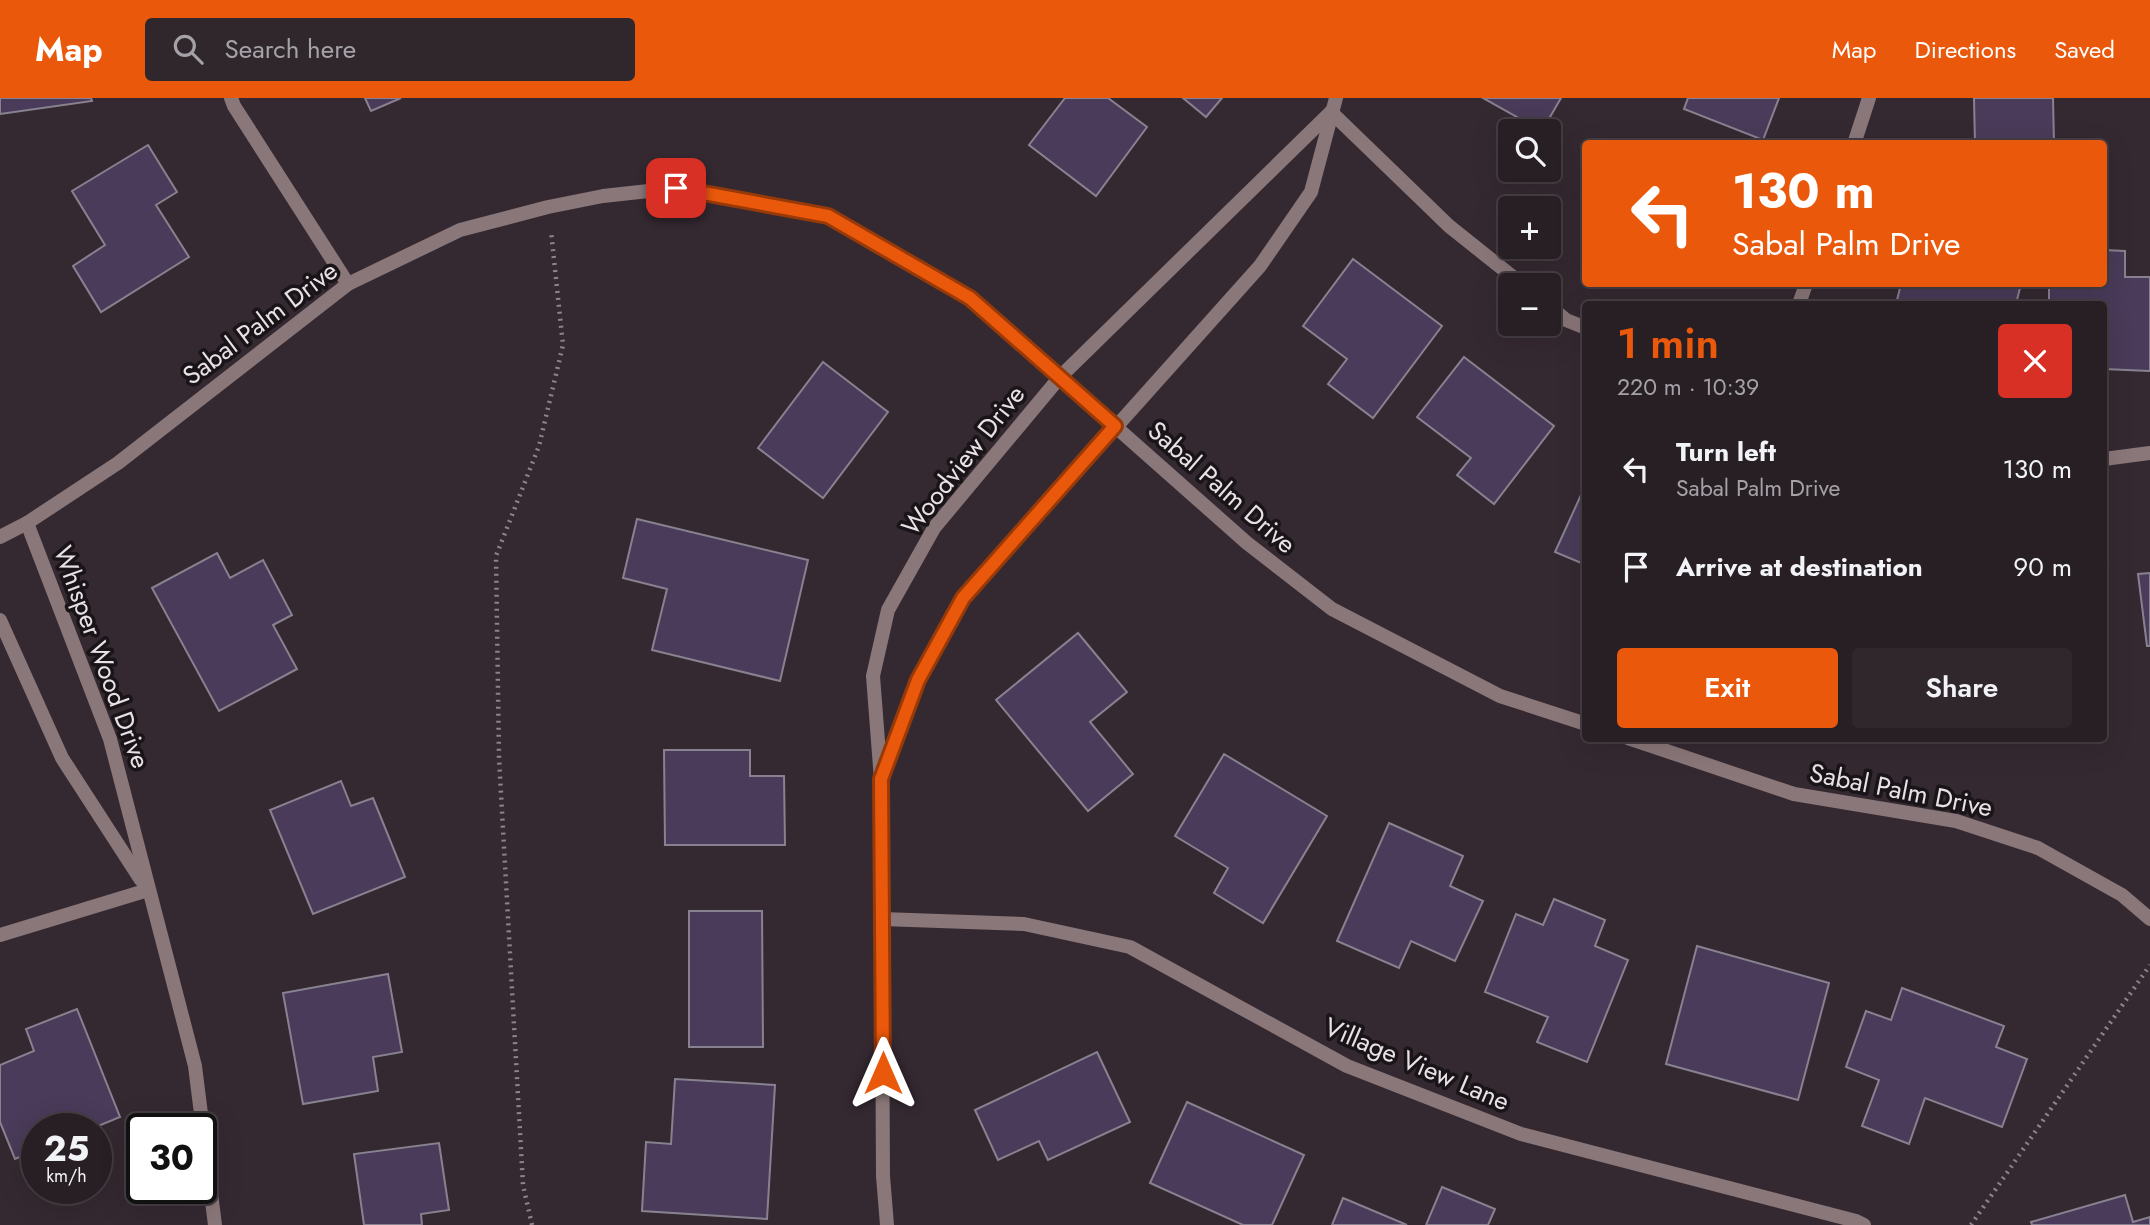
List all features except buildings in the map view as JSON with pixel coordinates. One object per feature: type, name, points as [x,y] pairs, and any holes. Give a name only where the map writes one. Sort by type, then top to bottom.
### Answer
[{"type":"street","points":[[231,98],[348,284]]},
{"type":"street","points":[[1855,140],[1869,98]]},
{"type":"street","points":[[1333,105],[1449,226],[1508,273]]},
{"type":"street","name":"Woodview Drive","points":[[887,1225],[883,1177],[881,779],[873,676],[888,610],[934,528],[1060,377],[1333,105]]},
{"type":"street","name":"Woodview Drive","points":[[881,779],[918,680],[963,598],[1267,256],[1311,192],[1333,105]]},
{"type":"street","name":"Sabal Palm Drive","points":[[0,537],[27,523],[118,463],[348,284],[460,230],[603,196],[676,188],[828,216],[970,298],[1247,542],[1332,609],[1500,696],[1582,723]]},
{"type":"street","points":[[1561,316],[1582,326]]},
{"type":"street","points":[[2107,459],[2150,453]]},
{"type":"street","name":"Whisper Wood Drive","points":[[27,523],[110,739],[195,1066],[215,1225]]},
{"type":"street","name":"Whisper Wood Drive","points":[[0,620],[62,758],[148,890]]},
{"type":"street","name":"Sabal Palm Drive","points":[[1640,742],[1794,794],[1956,821],[2038,848],[2122,895],[2150,919]]},
{"type":"street","points":[[0,935],[148,890]]},
{"type":"street","name":"Village View Lane","points":[[882,919],[1024,924],[1130,947],[1347,1066],[1521,1134],[1864,1225]]},
{"type":"path","points":[[532,1225],[523,1185],[499,758],[496,556],[539,446],[563,345],[548,207]]},
{"type":"path","points":[[1970,1225],[2150,965]]},
{"type":"route","points":[[676,188],[828,216],[970,298],[1115,426],[963,598],[918,680],[881,779],[883,1073]]}]
